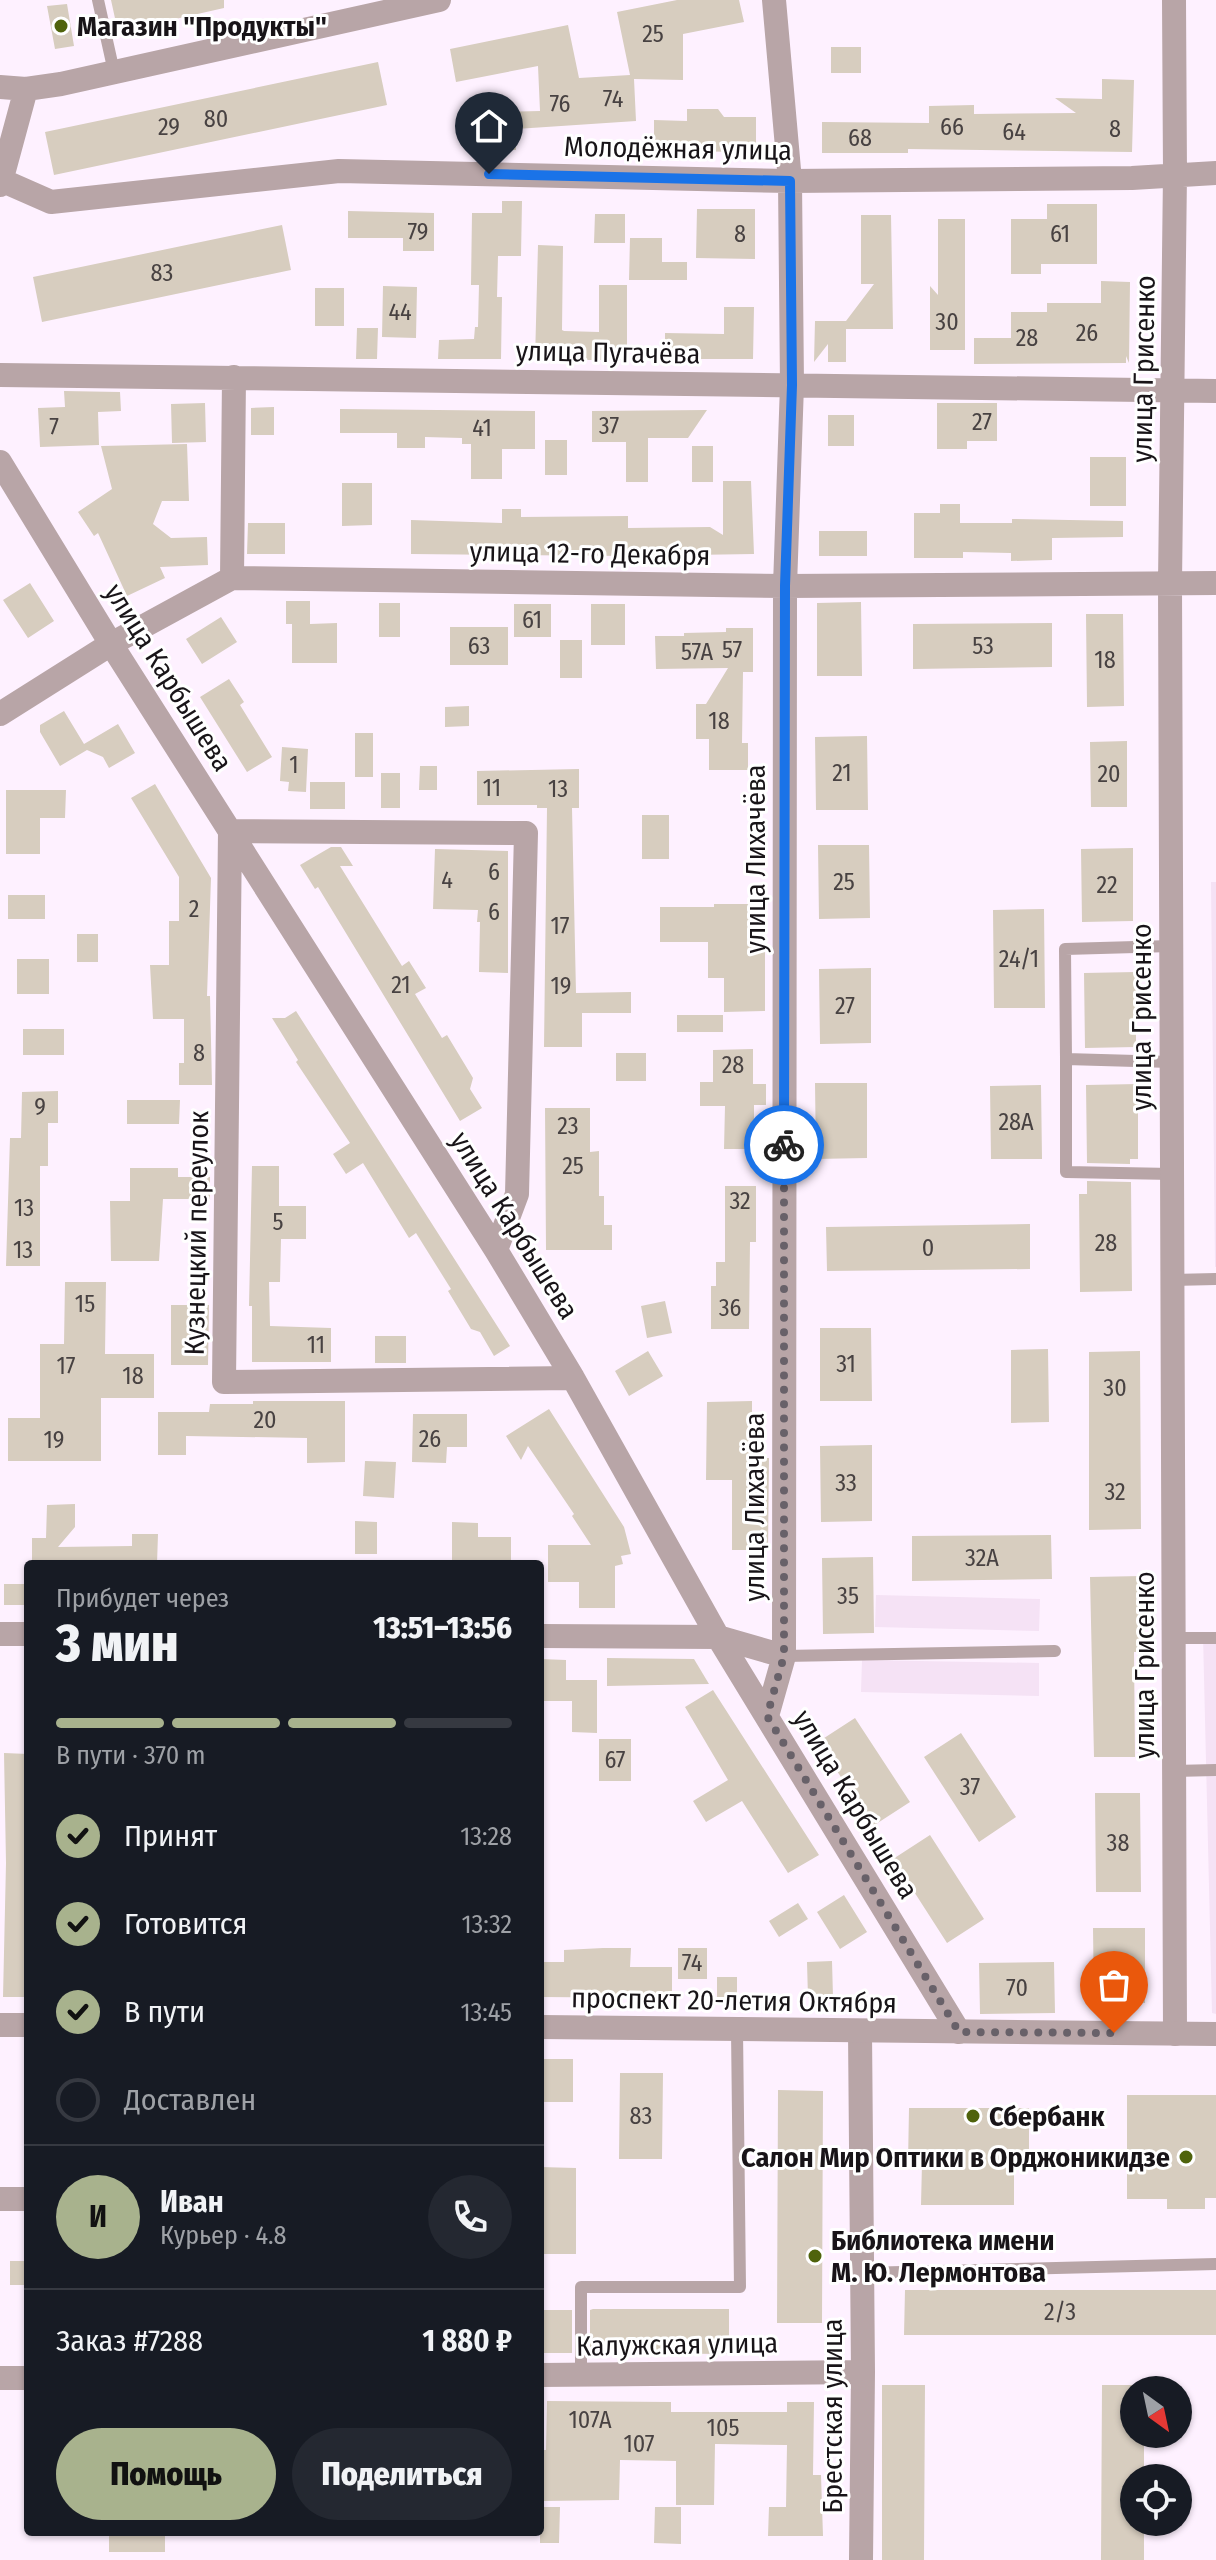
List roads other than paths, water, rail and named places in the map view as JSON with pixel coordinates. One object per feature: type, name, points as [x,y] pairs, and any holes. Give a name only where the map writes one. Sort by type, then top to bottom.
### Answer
[{"type":"street","name":"улица Лихачёва","points":[[767,1716],[784,1656],[785,586],[792,385],[790,181],[774,0]]},
{"type":"street","name":"улица Грисенко","points":[[1174,0],[1170,583],[1175,2034]]},
{"type":"street","points":[[0,87],[26,89],[61,84],[422,2]]},
{"type":"street","points":[[1,182],[26,89]]},
{"type":"street","name":"Молодёжная улица","points":[[1,182],[51,202],[339,171],[790,181],[1132,178],[1216,173]]},
{"type":"street","name":"улица Пугачёва","points":[[0,375],[1216,391]]},
{"type":"street","points":[[232,578],[234,377]]},
{"type":"street","name":"улица Карбышева","points":[[0,462],[111,644],[496,1250],[573,1378],[718,1637],[959,2032]]},
{"type":"street","name":"улица 12-го Декабря","points":[[0,714],[111,644],[232,578],[785,586],[1216,583]]},
{"type":"street","points":[[230,831],[526,833],[517,1194],[496,1250]]},
{"type":"street","name":"Кузнецкий переулок","points":[[230,831],[224,1382],[573,1378]]},
{"type":"street","points":[[0,1634],[24,1634]]},
{"type":"street","points":[[544,1636],[718,1637],[784,1656]]},
{"type":"street","points":[[0,2025],[24,2025]]},
{"type":"street","name":"проспект 20-летия Октября","points":[[544,2027],[1216,2034]]},
{"type":"street","name":"Брестская улица","points":[[860,2032],[863,2273],[861,2560]]},
{"type":"street","points":[[0,2199],[24,2199]]},
{"type":"street","name":"Калужская улица","points":[[544,2375],[863,2372]]},
{"type":"street","points":[[0,2378],[24,2378]]},
{"type":"lane","points":[[98,0],[114,72]]},
{"type":"lane","points":[[1171,946],[1065,949],[1066,1172],[1172,1174]]},
{"type":"lane","points":[[1066,1059],[1171,1062]]},
{"type":"lane","points":[[1172,1280],[1216,1279]]},
{"type":"lane","points":[[1173,1638],[1216,1638]]},
{"type":"lane","points":[[784,1656],[1055,1651]]},
{"type":"lane","points":[[1174,1771],[1216,1770]]},
{"type":"lane","points":[[581,2375],[581,2287],[740,2287],[737,2030]]},
{"type":"lane","points":[[863,2273],[1216,2264]]},
{"type":"place","name":"Магазин \"Продукты\"","points":[[61,26]]},
{"type":"place","name":"Сбербанк","points":[[973,2116]]},
{"type":"place","name":"Салон Мир Оптики в Орджоникидзе","points":[[1186,2157]]},
{"type":"place","name":"Библиотека имени М. Ю. Лермонтова","points":[[815,2256]]}]
